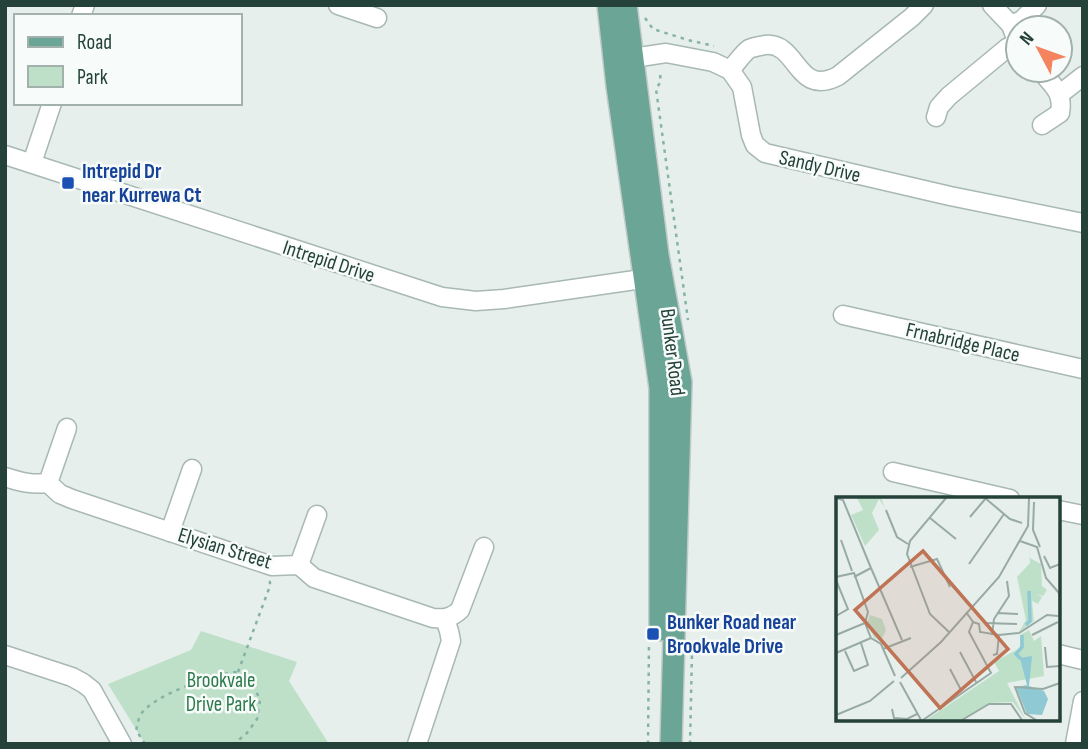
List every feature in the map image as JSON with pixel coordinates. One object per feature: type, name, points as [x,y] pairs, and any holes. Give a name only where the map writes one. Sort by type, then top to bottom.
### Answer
[{"type":"main road","name":"Bunker Road","points":[[608,5],[624,59],[648,184],[660,388],[660,744]]},
{"type":"main road","name":"Bunker Road","points":[[624,59],[634,9]]},
{"type":"main road","name":"Bunker Road","points":[[654,277],[681,382],[671,744]]},
{"type":"street","points":[[338,5],[377,18]]},
{"type":"street","points":[[992,5],[1004,22]]},
{"type":"street","points":[[624,59],[666,53],[713,62],[730,70],[749,49],[773,44],[788,53],[802,74],[817,81],[831,80],[913,9]]},
{"type":"street","points":[[936,117],[939,107],[949,96],[1004,50]]},
{"type":"street","name":"Sandy Drive","points":[[730,70],[742,87],[755,145],[765,153],[1083,223]]},
{"type":"street","points":[[1060,94],[1083,76]]},
{"type":"street","points":[[1042,125],[1060,113],[1060,94],[1052,84]]},
{"type":"street","points":[[32,163],[51,105]]},
{"type":"street","name":"Intrepid Drive","points":[[5,155],[442,297],[476,301],[504,299],[654,277]]},
{"type":"street","name":"Frnabridge Place","points":[[843,315],[1083,369]]},
{"type":"street","points":[[48,483],[67,428]]},
{"type":"street","points":[[170,532],[192,469]]},
{"type":"street","points":[[893,472],[1001,497]]},
{"type":"street","name":"Elysian Street","points":[[5,477],[20,483],[48,483],[60,494],[72,499],[272,566],[299,565],[314,578],[433,618],[445,619]]},
{"type":"street","points":[[1060,510],[1083,515]]},
{"type":"street","points":[[299,565],[317,515]]},
{"type":"street","points":[[417,744],[451,641],[445,619],[460,610],[484,547]]},
{"type":"street","points":[[1060,654],[1083,660]]},
{"type":"street","points":[[5,656],[83,683],[92,690],[122,744]]},
{"type":"street","points":[[1075,744],[1083,701]]},
{"type":"path","points":[[634,9],[653,29],[715,46]]},
{"type":"path","points":[[238,672],[270,586],[270,582],[266,580],[272,566]]},
{"type":"path","points":[[145,744],[136,730],[140,715],[153,702],[207,679],[238,672],[252,682],[260,700],[257,719],[247,733],[234,744]]},
{"type":"green space","name":"Brookvale Drive Park","points":[[201,631],[297,662],[289,681],[329,744],[145,744],[108,684],[191,650]]},
{"type":"place","name":"Intrepid Dr near Kurrewa Ct","points":[[68,183]]},
{"type":"place","name":"Bunker Road near Brookvale Drive","points":[[653,634]]}]
